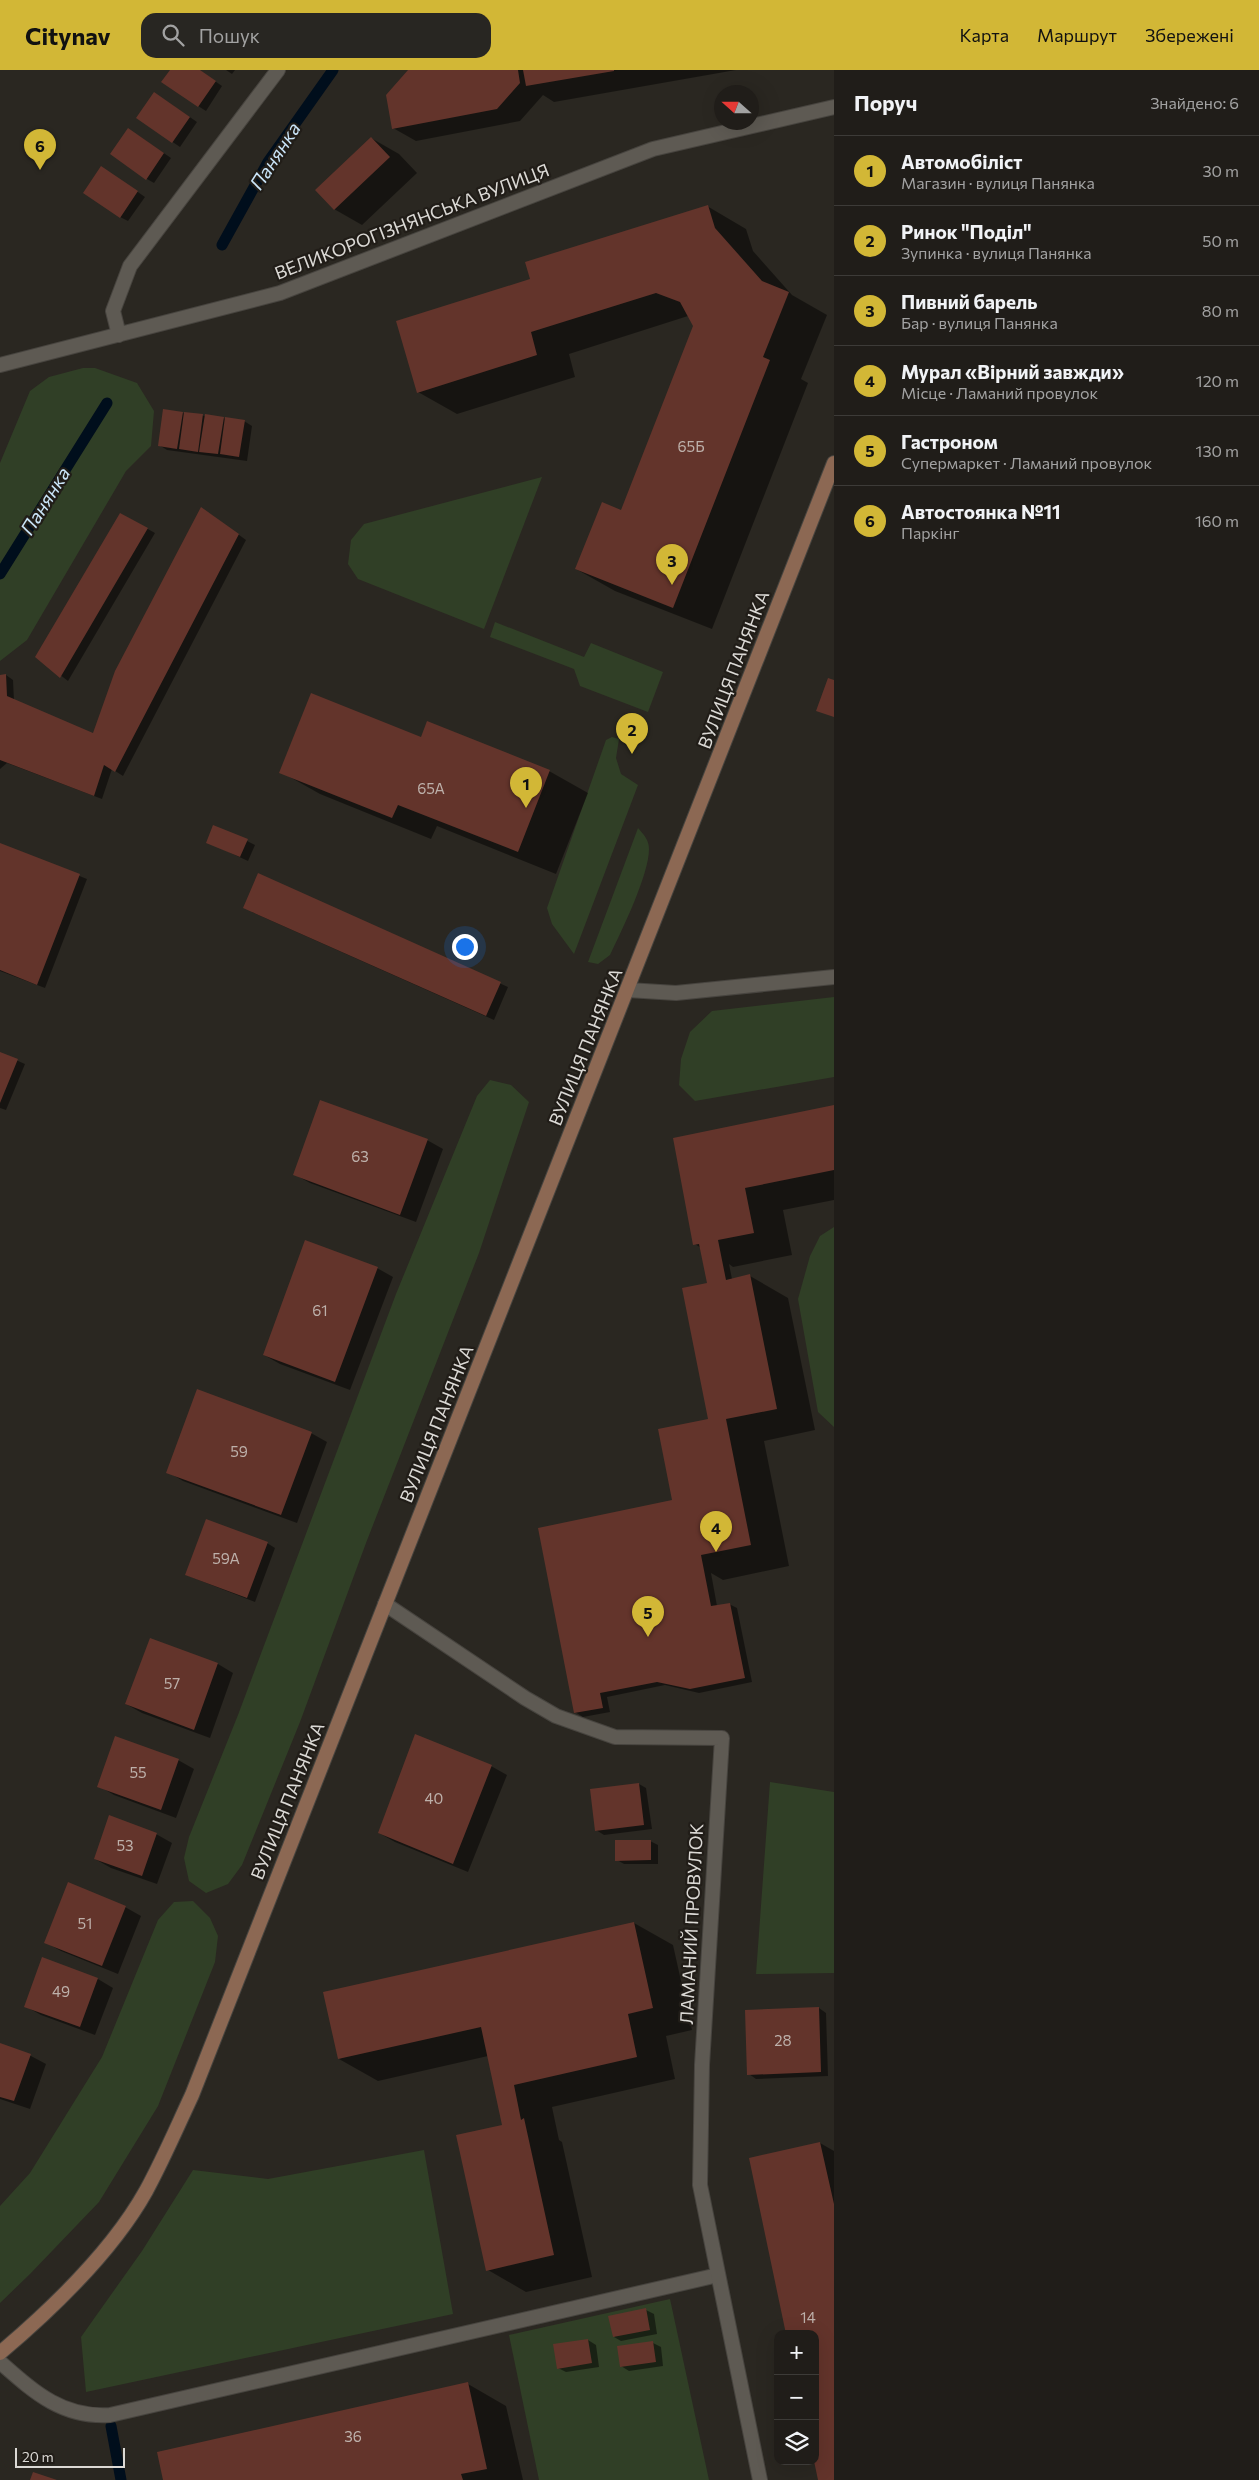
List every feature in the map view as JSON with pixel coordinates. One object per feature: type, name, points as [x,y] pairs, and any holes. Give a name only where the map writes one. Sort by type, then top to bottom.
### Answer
[{"type":"main road","name":"ВУЛИЦЯ ПАНЯНКА","points":[[0,2353],[45,2315],[76,2283],[116,2233],[149,2186],[192,2095],[834,463]]},
{"type":"street","points":[[119,336],[113,311],[130,266],[278,70]]},
{"type":"street","name":"ВЕЛИКОРОГІЗНЯНСЬКА ВУЛИЦЯ","points":[[0,364],[119,336],[280,293],[653,149],[834,107]]},
{"type":"street","points":[[628,990],[676,993],[834,977]]},
{"type":"street","name":"ЛАМАНИЙ ПРОВУЛОК","points":[[385,1604],[525,1698],[556,1716],[615,1737],[722,1738],[702,2064],[700,2185],[760,2480]]},
{"type":"street","points":[[0,2362],[48,2402],[91,2416],[110,2415],[718,2274]]},
{"type":"green space","points":[[83,368],[95,368],[137,383],[154,411],[151,446],[126,471],[27,640],[0,661],[0,463],[30,391],[49,377]]},
{"type":"green space","points":[[542,477],[484,629],[358,579],[348,564],[351,540],[364,524]]},
{"type":"green space","points":[[495,622],[584,657],[591,643],[663,672],[648,712],[580,686],[574,669],[490,637]]},
{"type":"green space","points":[[612,737],[619,739],[616,758],[621,774],[638,785],[574,954],[552,924],[547,908],[606,740]]},
{"type":"green space","points":[[638,828],[649,846],[648,860],[640,887],[610,955],[598,964],[588,962]]},
{"type":"green space","points":[[834,997],[834,1077],[695,1101],[679,1085],[681,1059],[690,1032],[712,1011]]},
{"type":"green space","points":[[490,1080],[511,1085],[529,1102],[479,1253],[366,1543],[300,1722],[242,1865],[228,1884],[206,1893],[189,1881],[184,1858],[189,1837],[238,1715],[396,1294],[477,1096]]},
{"type":"green space","points":[[834,1227],[834,1427],[818,1412],[798,1299],[810,1256],[820,1236]]},
{"type":"green space","points":[[770,1782],[834,1792],[834,1973],[756,1974]]},
{"type":"green space","points":[[193,1901],[210,1918],[218,1936],[215,1962],[158,2106],[99,2202],[0,2303],[0,2206],[30,2173],[102,2057],[158,1920],[174,1902]]},
{"type":"green space","points":[[424,2150],[453,2314],[86,2392],[81,2337],[142,2251],[193,2170],[268,2179]]},
{"type":"green space","points":[[670,2299],[709,2480],[539,2480],[509,2335]]},
{"type":"building","points":[[170,70],[200,70],[216,81],[198,107],[161,82]]},
{"type":"building","points":[[408,70],[518,70],[520,83],[497,109],[392,129],[386,95]]},
{"type":"building","points":[[523,70],[614,70],[614,71],[526,86]]},
{"type":"building","points":[[154,92],[190,117],[172,143],[136,118]]},
{"type":"building","points":[[128,128],[164,153],[146,180],[110,154]]},
{"type":"building","points":[[371,137],[390,157],[334,210],[315,190]]},
{"type":"building","points":[[101,166],[138,191],[120,218],[83,193]]},
{"type":"building","points":[[708,205],[715,228],[762,281],[789,292],[763,357],[770,360],[673,608],[575,569],[602,502],[621,510],[693,326],[680,302],[656,293],[531,332],[537,355],[417,393],[396,321],[530,279],[525,262]]},
{"type":"building","points":[[163,409],[183,412],[177,449],[158,446]]},
{"type":"building","points":[[184,412],[203,414],[198,452],[179,449]]},
{"type":"building","points":[[205,414],[224,417],[218,454],[199,452]]},
{"type":"building","points":[[225,417],[245,420],[239,457],[220,454]]},
{"type":"building","points":[[201,507],[239,534],[115,772],[104,765],[94,796],[0,760],[0,675],[6,674],[7,696],[93,733],[115,671]]},
{"type":"building","points":[[120,513],[148,528],[60,678],[35,657]]},
{"type":"building","points":[[828,678],[834,680],[834,717],[816,711]]},
{"type":"building","points":[[311,693],[421,737],[427,721],[550,770],[518,852],[398,805],[392,818],[279,773]]},
{"type":"building","points":[[213,825],[248,839],[240,857],[206,843]]},
{"type":"building","points":[[0,843],[80,874],[37,985],[0,970]]},
{"type":"building","points":[[258,873],[501,982],[486,1016],[243,908]]},
{"type":"building","points":[[0,1052],[18,1059],[0,1103]]},
{"type":"building","points":[[320,1100],[428,1139],[400,1215],[293,1175]]},
{"type":"building","points":[[834,1105],[834,1170],[745,1188],[754,1233],[718,1240],[726,1280],[750,1274],[777,1409],[726,1419],[751,1545],[701,1555],[711,1606],[730,1603],[745,1678],[690,1689],[657,1682],[600,1693],[603,1708],[574,1713],[538,1528],[672,1500],[658,1429],[708,1419],[682,1288],[707,1283],[699,1244],[693,1245],[673,1138]]},
{"type":"building","points":[[305,1240],[378,1267],[335,1382],[263,1355]]},
{"type":"building","points":[[197,1389],[312,1432],[281,1515],[166,1473]]},
{"type":"building","points":[[206,1519],[268,1542],[247,1598],[185,1575]]},
{"type":"building","points":[[150,1638],[218,1663],[194,1730],[125,1704]]},
{"type":"building","points":[[415,1734],[492,1765],[453,1864],[378,1833]]},
{"type":"building","points":[[115,1736],[179,1759],[161,1810],[97,1787]]},
{"type":"building","points":[[639,1783],[644,1825],[595,1831],[590,1789]]},
{"type":"building","points":[[109,1815],[157,1833],[142,1876],[94,1859]]},
{"type":"building","points":[[615,1840],[651,1840],[651,1860],[615,1861]]},
{"type":"building","points":[[68,1882],[126,1906],[102,1966],[44,1943]]},
{"type":"building","points":[[634,1922],[653,2008],[628,2014],[637,2057],[514,2085],[521,2120],[524,2118],[554,2255],[486,2271],[456,2135],[502,2125],[481,2027],[338,2059],[323,1992]]},
{"type":"building","points":[[42,1957],[98,1978],[80,2027],[24,2007]]},
{"type":"building","points":[[819,2007],[821,2072],[747,2075],[745,2010]]},
{"type":"building","points":[[0,2043],[31,2054],[14,2101],[0,2097]]},
{"type":"building","points":[[820,2142],[834,2204],[834,2480],[818,2480],[815,2465],[819,2465],[819,2330],[785,2330],[749,2158]]},
{"type":"building","points":[[646,2308],[650,2330],[613,2337],[608,2316]]},
{"type":"building","points":[[588,2339],[592,2363],[557,2369],[553,2344]]},
{"type":"building","points":[[653,2341],[656,2362],[620,2367],[617,2346]]},
{"type":"building","points":[[468,2382],[487,2469],[461,2474],[463,2480],[163,2480],[157,2452]]},
{"type":"building","points":[[33,2472],[57,2480],[30,2480]]},
{"type":"waterway","name":"Панянка","points":[[222,245],[268,162],[333,70]]},
{"type":"waterway","name":"Панянка","points":[[0,574],[107,403]]},
{"type":"waterway","points":[[111,2426],[121,2480]]},
{"type":"place","name":"Автостоянка №11","points":[[40,170]]},
{"type":"place","name":"Пивний барель","points":[[672,585]]},
{"type":"place","name":"Ринок \"Поділ\"","points":[[632,754]]},
{"type":"place","name":"Автомобіліст","points":[[526,808]]},
{"type":"place","name":"Мурал «Вірний завжди»","points":[[716,1552]]},
{"type":"place","name":"Гастроном","points":[[648,1637]]}]
